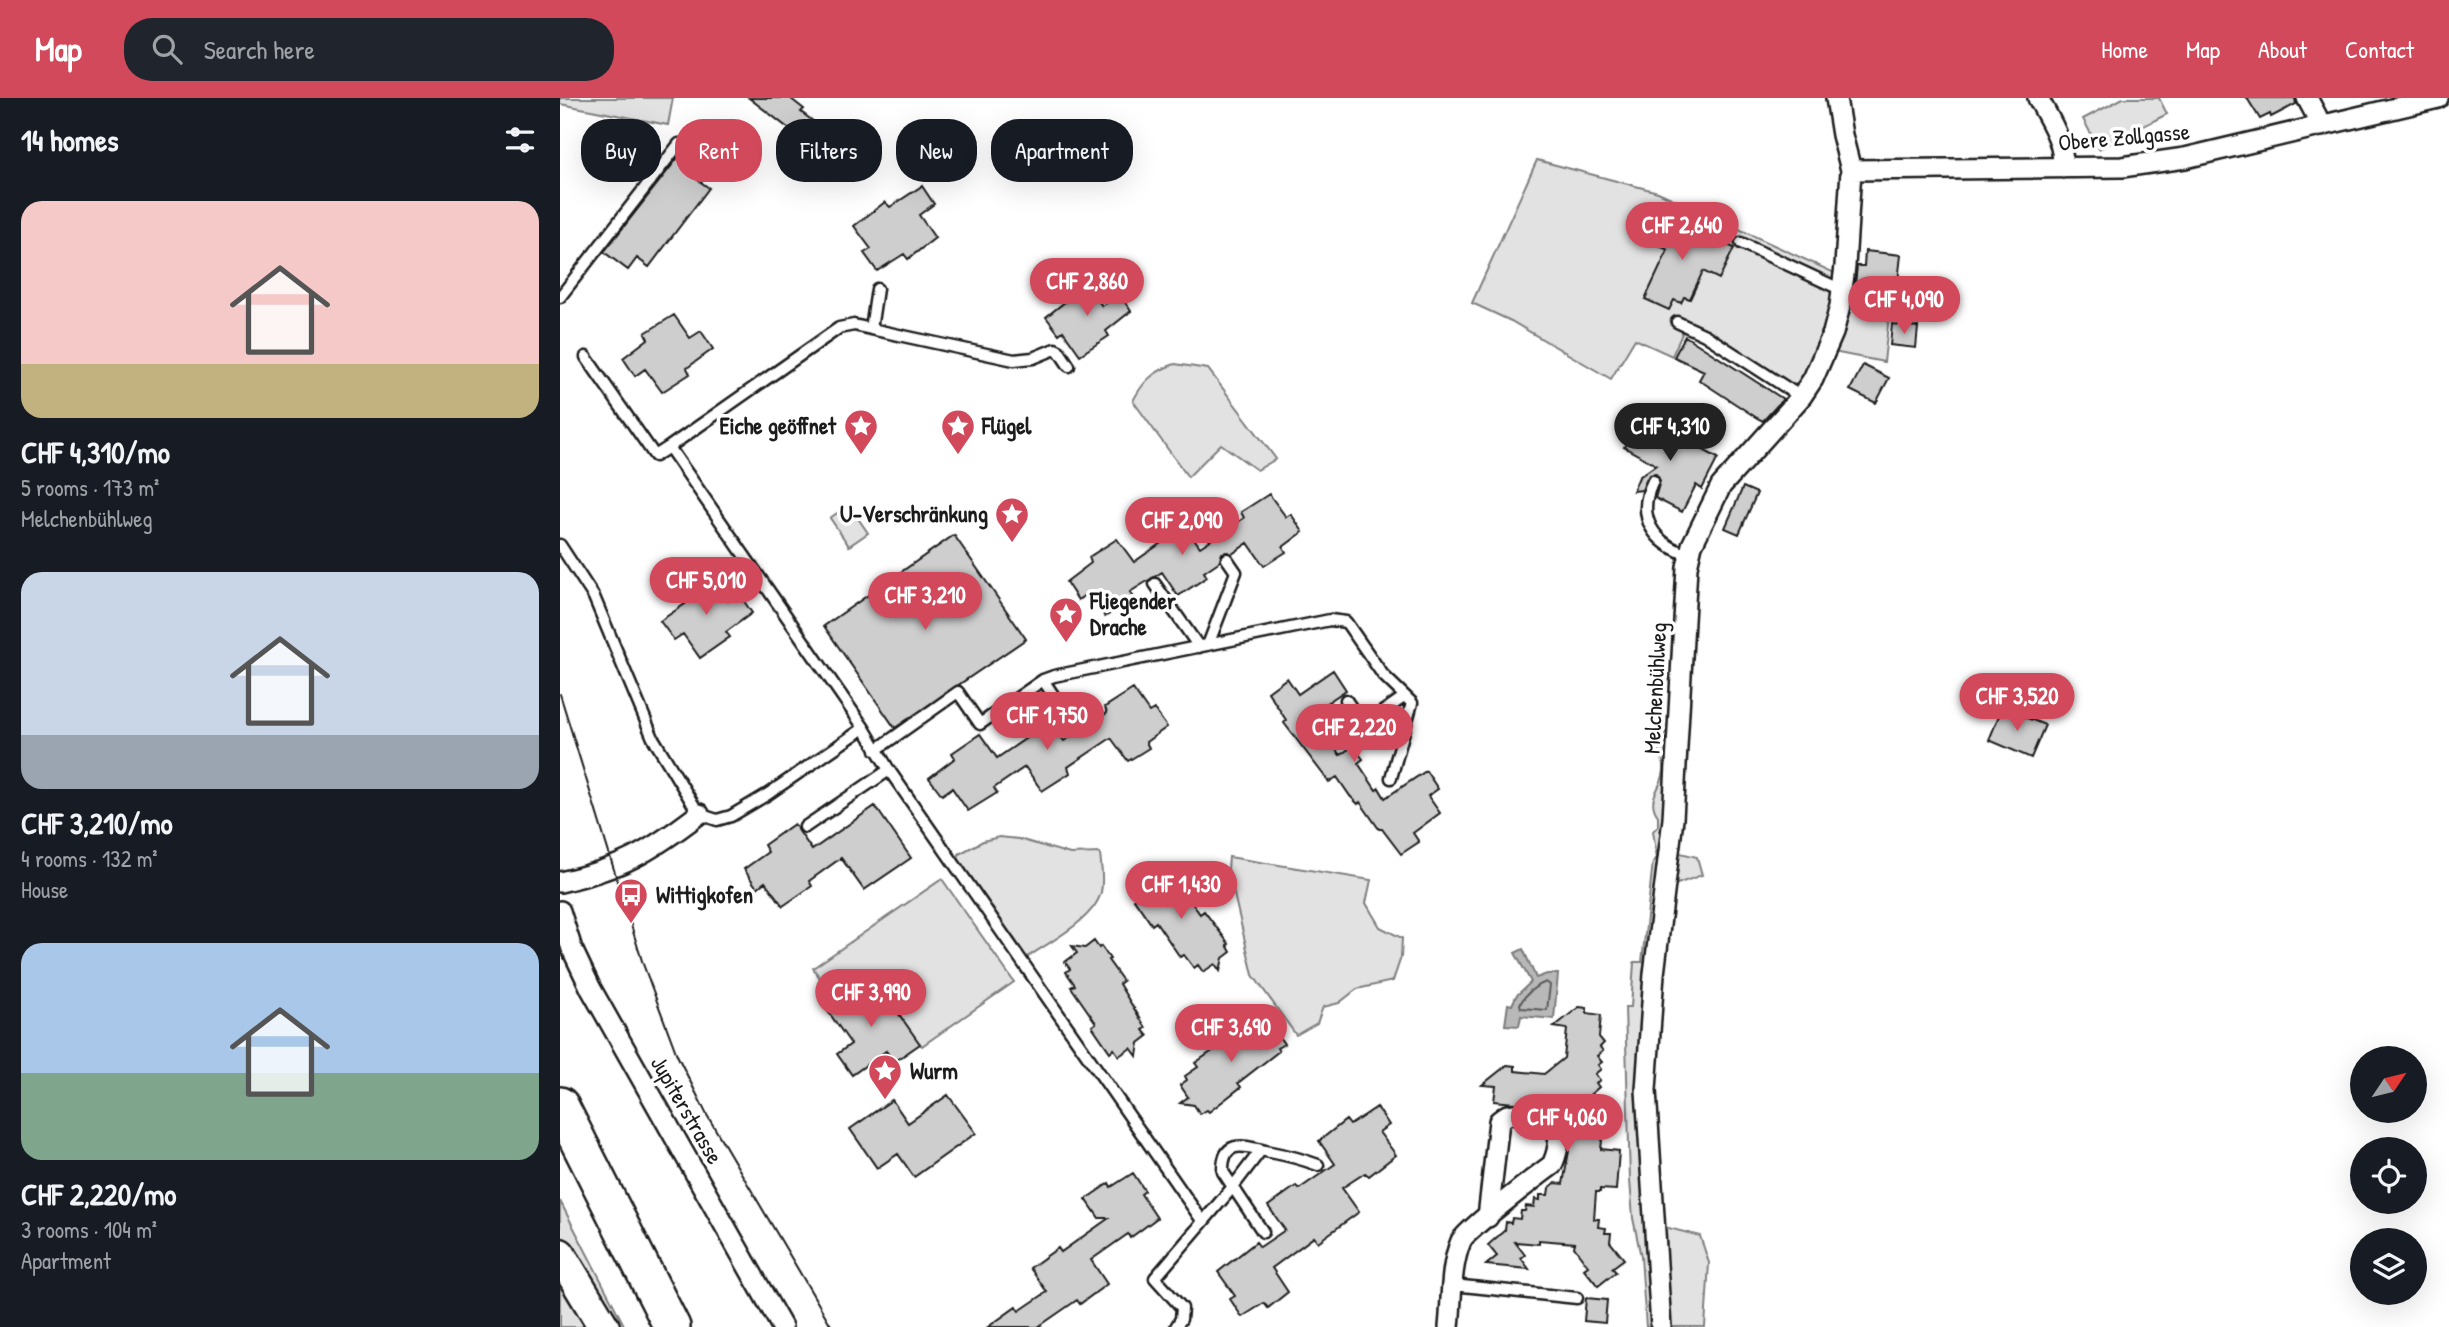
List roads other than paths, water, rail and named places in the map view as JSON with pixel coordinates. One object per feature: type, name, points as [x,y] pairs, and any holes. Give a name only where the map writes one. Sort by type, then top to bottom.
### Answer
[{"type":"highway","points":[[560,1105],[672,1327]]},
{"type":"highway","points":[[560,1153],[649,1327]]},
{"type":"main road","points":[[560,1254],[604,1327]]},
{"type":"street","name":"Melchenbühlweg","points":[[1661,1327],[1646,1061],[1673,819],[1685,584],[1689,555],[1701,523],[1721,486],[1801,397],[1828,348],[1842,290],[1851,170],[1836,98]]},
{"type":"street","points":[[2038,98],[2059,138],[2063,151],[2063,168]]},
{"type":"street","points":[[2307,98],[2322,126]]},
{"type":"street","name":"Obere Zollgasse","points":[[1851,170],[2122,167],[2185,158],[2438,98]]},
{"type":"street","points":[[560,882],[627,863],[649,852],[699,814]]},
{"type":"street","name":"Jupiterstrasse","points":[[560,911],[572,949],[591,989],[782,1327]]},
{"type":"street","points":[[1449,1327],[1461,1238],[1488,1216],[1553,1163],[1559,1134],[1552,1119],[1513,1114],[1499,1121],[1488,1216]]},
{"type":"lane","points":[[560,297],[675,149]]},
{"type":"lane","points":[[1741,243],[1842,290]]},
{"type":"lane","points":[[871,329],[877,289]]},
{"type":"lane","points":[[1677,322],[1705,335],[1801,397]]},
{"type":"lane","points":[[586,356],[655,456],[839,328],[854,326],[871,329],[1014,360],[1033,358],[1055,349],[1069,366]]},
{"type":"lane","points":[[669,447],[864,728],[888,770],[1203,1222]]},
{"type":"lane","points":[[1653,481],[1646,500],[1650,526],[1667,546],[1689,555]]},
{"type":"lane","points":[[560,545],[594,597],[653,738],[699,814],[717,820],[731,816],[864,728]]},
{"type":"lane","points":[[1203,646],[1236,572],[1227,559]]},
{"type":"lane","points":[[1155,584],[1203,646]]},
{"type":"lane","points":[[876,750],[958,692],[980,724],[1042,680],[1330,620],[1346,622],[1383,675],[1412,703],[1391,778]]},
{"type":"lane","points":[[1042,680],[1068,717]]},
{"type":"lane","points":[[1339,742],[1404,697]]},
{"type":"lane","points":[[1346,701],[1363,725]]},
{"type":"lane","points":[[805,827],[888,770]]},
{"type":"lane","points":[[1263,1232],[1223,1171],[1222,1160],[1226,1153],[1233,1147],[1244,1144],[1300,1158],[1318,1166]]},
{"type":"lane","points":[[1176,1327],[1182,1315],[1182,1308],[1155,1278],[1261,1150]]},
{"type":"lane","points":[[1453,1285],[1577,1298]]},
{"type":"lane","points":[[1176,1300],[1184,1311],[1183,1327]]},
{"type":"water","points":[[1523,949],[1536,978],[1558,974],[1554,1019],[1521,1016],[1519,1026],[1505,1025],[1508,1004],[1512,1005],[1516,996],[1531,982],[1515,953]]},
{"type":"tram line","points":[[560,694],[643,964],[677,1055],[707,1115],[832,1327]]},
{"type":"place","name":"Eiche geöffnet","points":[[861,456]]},
{"type":"place","name":"Flügel","points":[[958,456]]},
{"type":"place","name":"U-Verschränkung","points":[[1012,544]]},
{"type":"place","name":"Fliegender Drache","points":[[1066,644]]},
{"type":"place","name":"Wittigkofen","points":[[631,925]]},
{"type":"place","name":"Wurm","points":[[885,1101]]}]
